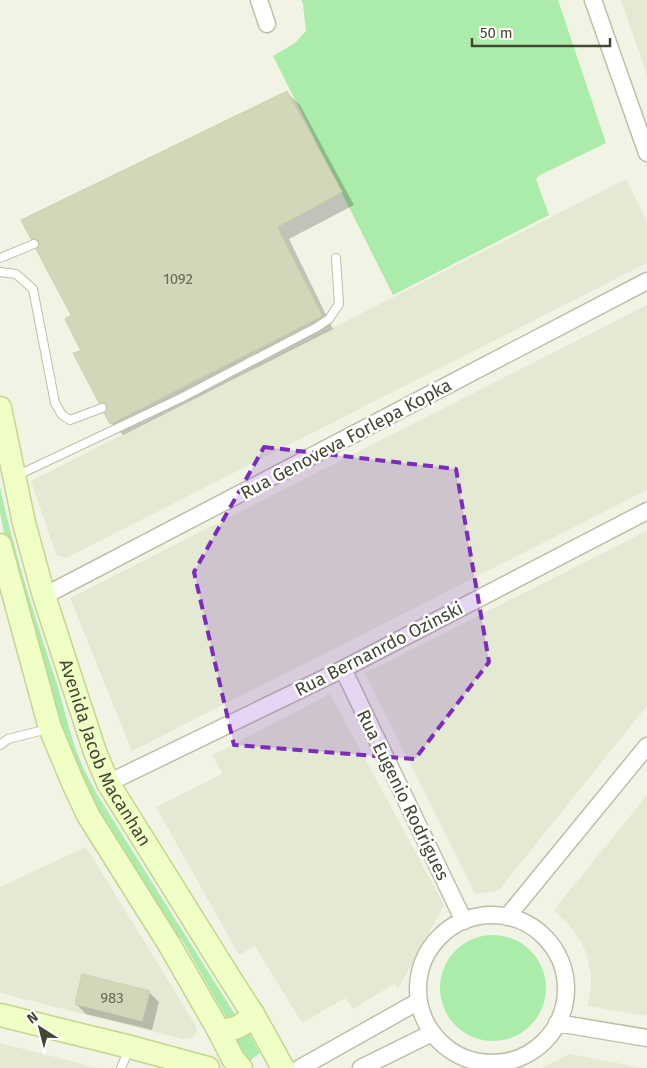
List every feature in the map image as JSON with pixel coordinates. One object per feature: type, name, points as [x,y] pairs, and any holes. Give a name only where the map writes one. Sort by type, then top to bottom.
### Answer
[{"type":"main road","name":"Avenida Jacob Macanhan","points":[[0,408],[24,523],[44,596],[95,752],[108,783],[253,1014],[283,1068]]},
{"type":"main road","name":"Avenida Jacob Macanhan","points":[[0,545],[50,728],[73,783],[88,815],[168,944],[219,1031],[233,1059],[241,1068]]},
{"type":"main road","points":[[219,1031],[236,1028],[244,1024],[253,1014]]},
{"type":"main road","points":[[0,1015],[130,1047],[183,1064],[208,1068]]},
{"type":"street","points":[[259,0],[267,24]]},
{"type":"street","points":[[593,0],[647,153]]},
{"type":"street","name":"Rua Genoveva Forlepa Kopka","points":[[44,596],[647,281]]},
{"type":"street","name":"Rua Bernanrdo Ozinski","points":[[108,783],[343,668],[647,511]]},
{"type":"street","name":"Rua Eugenio Rodrigues","points":[[343,668],[464,921]]},
{"type":"street","points":[[507,917],[647,746]]},
{"type":"street","points":[[485,916],[507,917],[518,920],[537,930],[549,942],[558,956],[564,971],[566,988],[564,1004],[557,1023],[550,1034],[538,1046],[510,1064],[466,1058],[447,1048],[432,1033],[426,1022],[419,1001],[418,985],[428,953],[441,936],[454,926],[464,921],[485,916]]},
{"type":"street","points":[[300,1068],[419,1001]]},
{"type":"street","points":[[557,1023],[647,1038]]},
{"type":"street","points":[[361,1068],[432,1033]]},
{"type":"lane","points":[[0,258],[34,244]]},
{"type":"lane","points":[[14,477],[180,398],[317,327],[328,319],[339,304],[336,258]]},
{"type":"lane","points":[[0,272],[16,274],[33,289],[54,403],[62,416],[70,420],[102,408]]},
{"type":"lane","points":[[0,745],[8,739],[50,728]]},
{"type":"lane","points":[[122,1068],[130,1047]]},
{"type":"highlighted area","points":[[264,447],[456,469],[489,662],[415,759],[234,745],[194,572]]},
{"type":"shaded area","points":[[621,0],[647,0],[647,75]]},
{"type":"shaded area","points":[[626,179],[647,222],[647,263],[66,558],[56,555],[31,481]]},
{"type":"shaded area","points":[[647,305],[647,490],[132,751],[70,598]]},
{"type":"shaded area","points":[[647,531],[647,706],[498,891],[475,894],[365,673]]},
{"type":"shaded area","points":[[330,694],[444,905],[398,989],[394,984],[353,1009],[345,998],[302,1023],[255,946],[239,955],[156,807],[222,774],[213,755]]},
{"type":"shaded area","points":[[647,795],[647,1016],[587,1006],[591,988],[591,975],[587,956],[582,943],[570,926],[554,910]]},
{"type":"shaded area","points":[[86,847],[195,1024],[197,1029],[195,1036],[183,1039],[0,993],[0,887]]},
{"type":"shaded area","points":[[0,1043],[98,1068],[0,1068]]},
{"type":"shaded area","points":[[569,1054],[627,1065],[642,1068],[542,1068]]},
{"type":"green space","points":[[301,0],[558,0],[606,143],[540,175],[536,179],[549,215],[393,295],[273,56],[295,43],[306,31]]},
{"type":"green space","points":[[0,487],[25,583],[82,765],[98,796],[236,1018],[228,1021],[181,938],[174,934],[102,819],[70,755],[5,538],[0,512]]},
{"type":"green space","points":[[493,935],[513,939],[530,951],[542,968],[546,988],[542,1008],[530,1025],[513,1037],[493,1041],[473,1037],[456,1025],[444,1008],[440,988],[444,968],[456,951],[473,939]]},
{"type":"green space","points":[[247,1030],[260,1053],[251,1060],[244,1060],[232,1036]]},
{"type":"building","points":[[287,91],[342,192],[277,227],[322,316],[110,424],[104,413],[107,406],[99,403],[73,353],[81,351],[65,319],[71,315],[36,249],[39,241],[31,239],[21,220]]},
{"type":"building","points":[[82,974],[150,991],[142,1021],[75,1004]]}]
